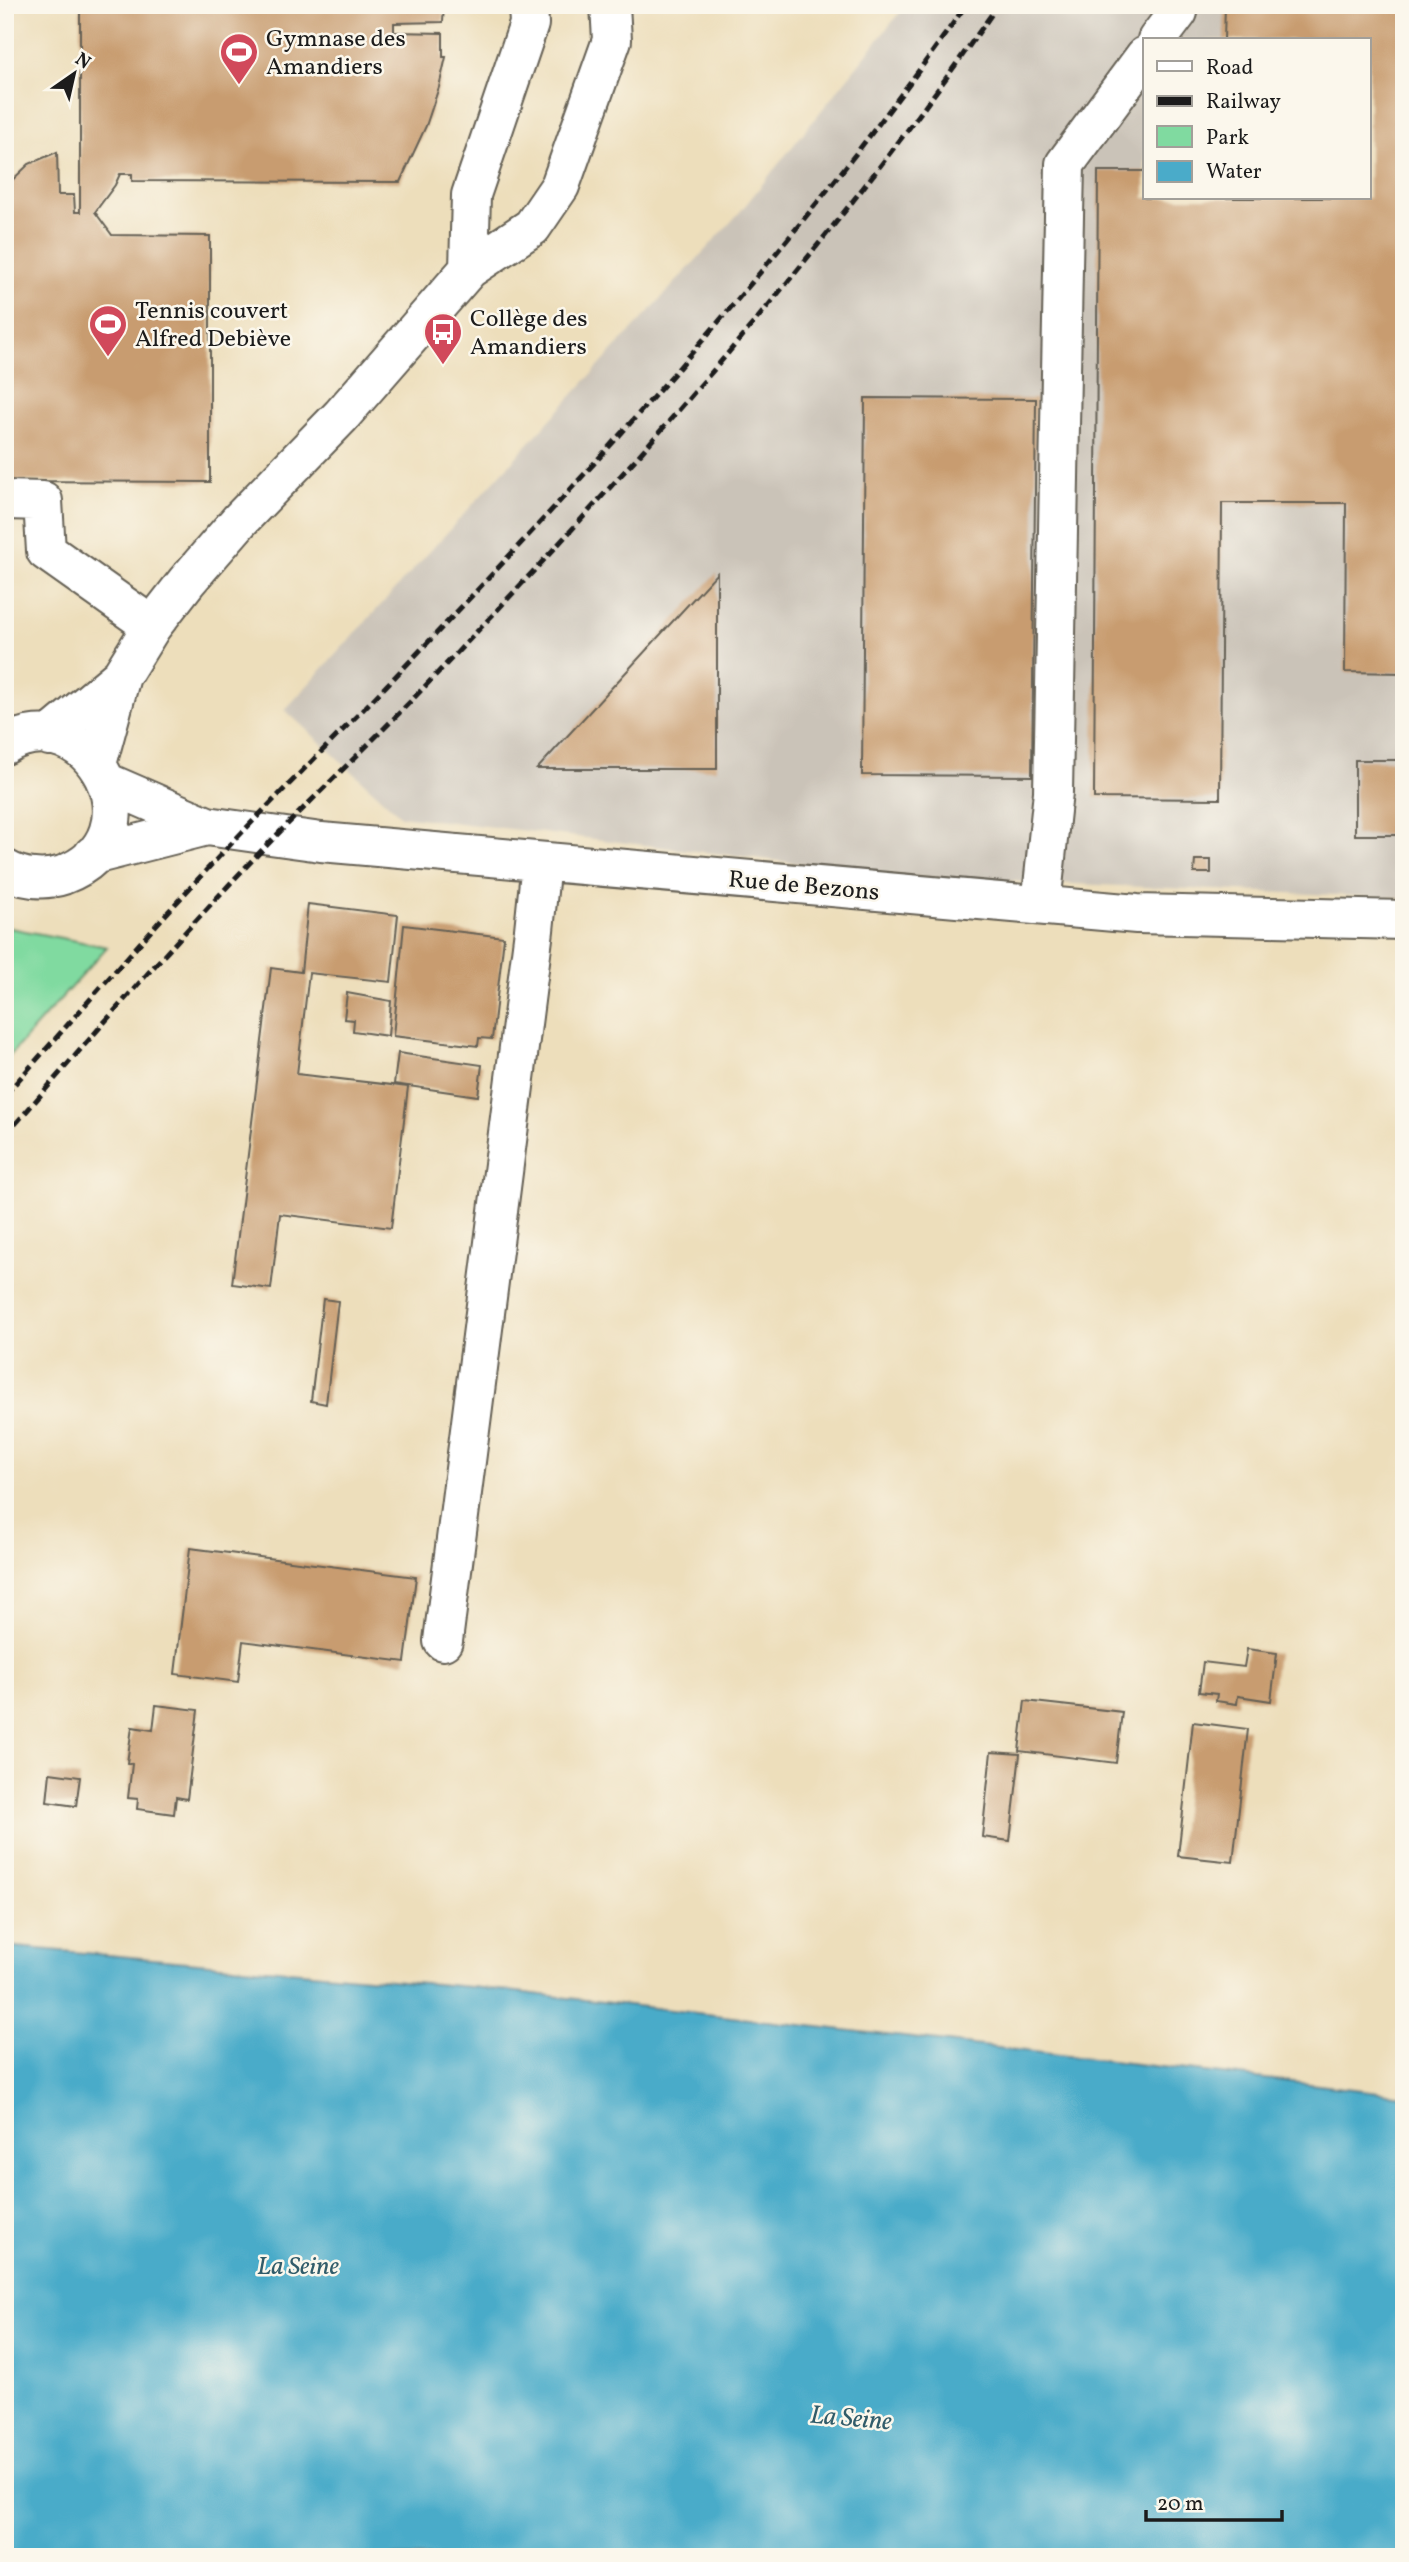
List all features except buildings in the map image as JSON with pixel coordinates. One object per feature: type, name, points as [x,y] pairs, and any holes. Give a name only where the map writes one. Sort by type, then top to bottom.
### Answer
[{"type":"street","points":[[469,269],[471,195],[529,24],[528,5]]},
{"type":"street","points":[[5,745],[30,736],[49,736],[121,676],[152,626],[187,581],[239,521],[341,416],[469,269],[532,227],[560,186],[612,40],[610,5]]},
{"type":"street","points":[[1041,905],[1053,792],[1065,164],[1143,60]]},
{"type":"street","points":[[5,500],[43,500],[46,551],[152,626]]},
{"type":"street","points":[[102,773],[121,676]]},
{"type":"street","name":"Rue de Bezons","points":[[5,869],[33,878],[55,878],[76,870],[93,855],[104,840],[111,821],[112,802],[102,773],[84,750],[49,736]]},
{"type":"street","name":"Rue de Bezons","points":[[102,773],[207,826],[321,842],[1137,914],[1404,920]]},
{"type":"street","name":"Rue de Bezons","points":[[93,855],[207,826]]},
{"type":"street","points":[[443,1641],[541,862]]},
{"type":"shaded area","points":[[906,5],[1404,5],[1404,898],[912,877],[401,816],[285,710],[740,212]]},
{"type":"green space","points":[[5,927],[107,947],[5,1061]]},
{"type":"water","name":"La Seine","points":[[5,1946],[482,1988],[1404,2095],[1404,2557],[5,2557]]},
{"type":"railway","points":[[5,1095],[201,876],[414,657],[632,422],[838,176],[966,5]]},
{"type":"railway","points":[[5,1136],[227,887],[408,704],[642,452],[717,366],[862,189],[998,5]]},
{"type":"place","name":"Gymnase des Amandiers","points":[[239,86]]},
{"type":"place","name":"Tennis couvert Alfred Debiève","points":[[108,358]]},
{"type":"place","name":"Collège des Amandiers","points":[[443,366]]}]
